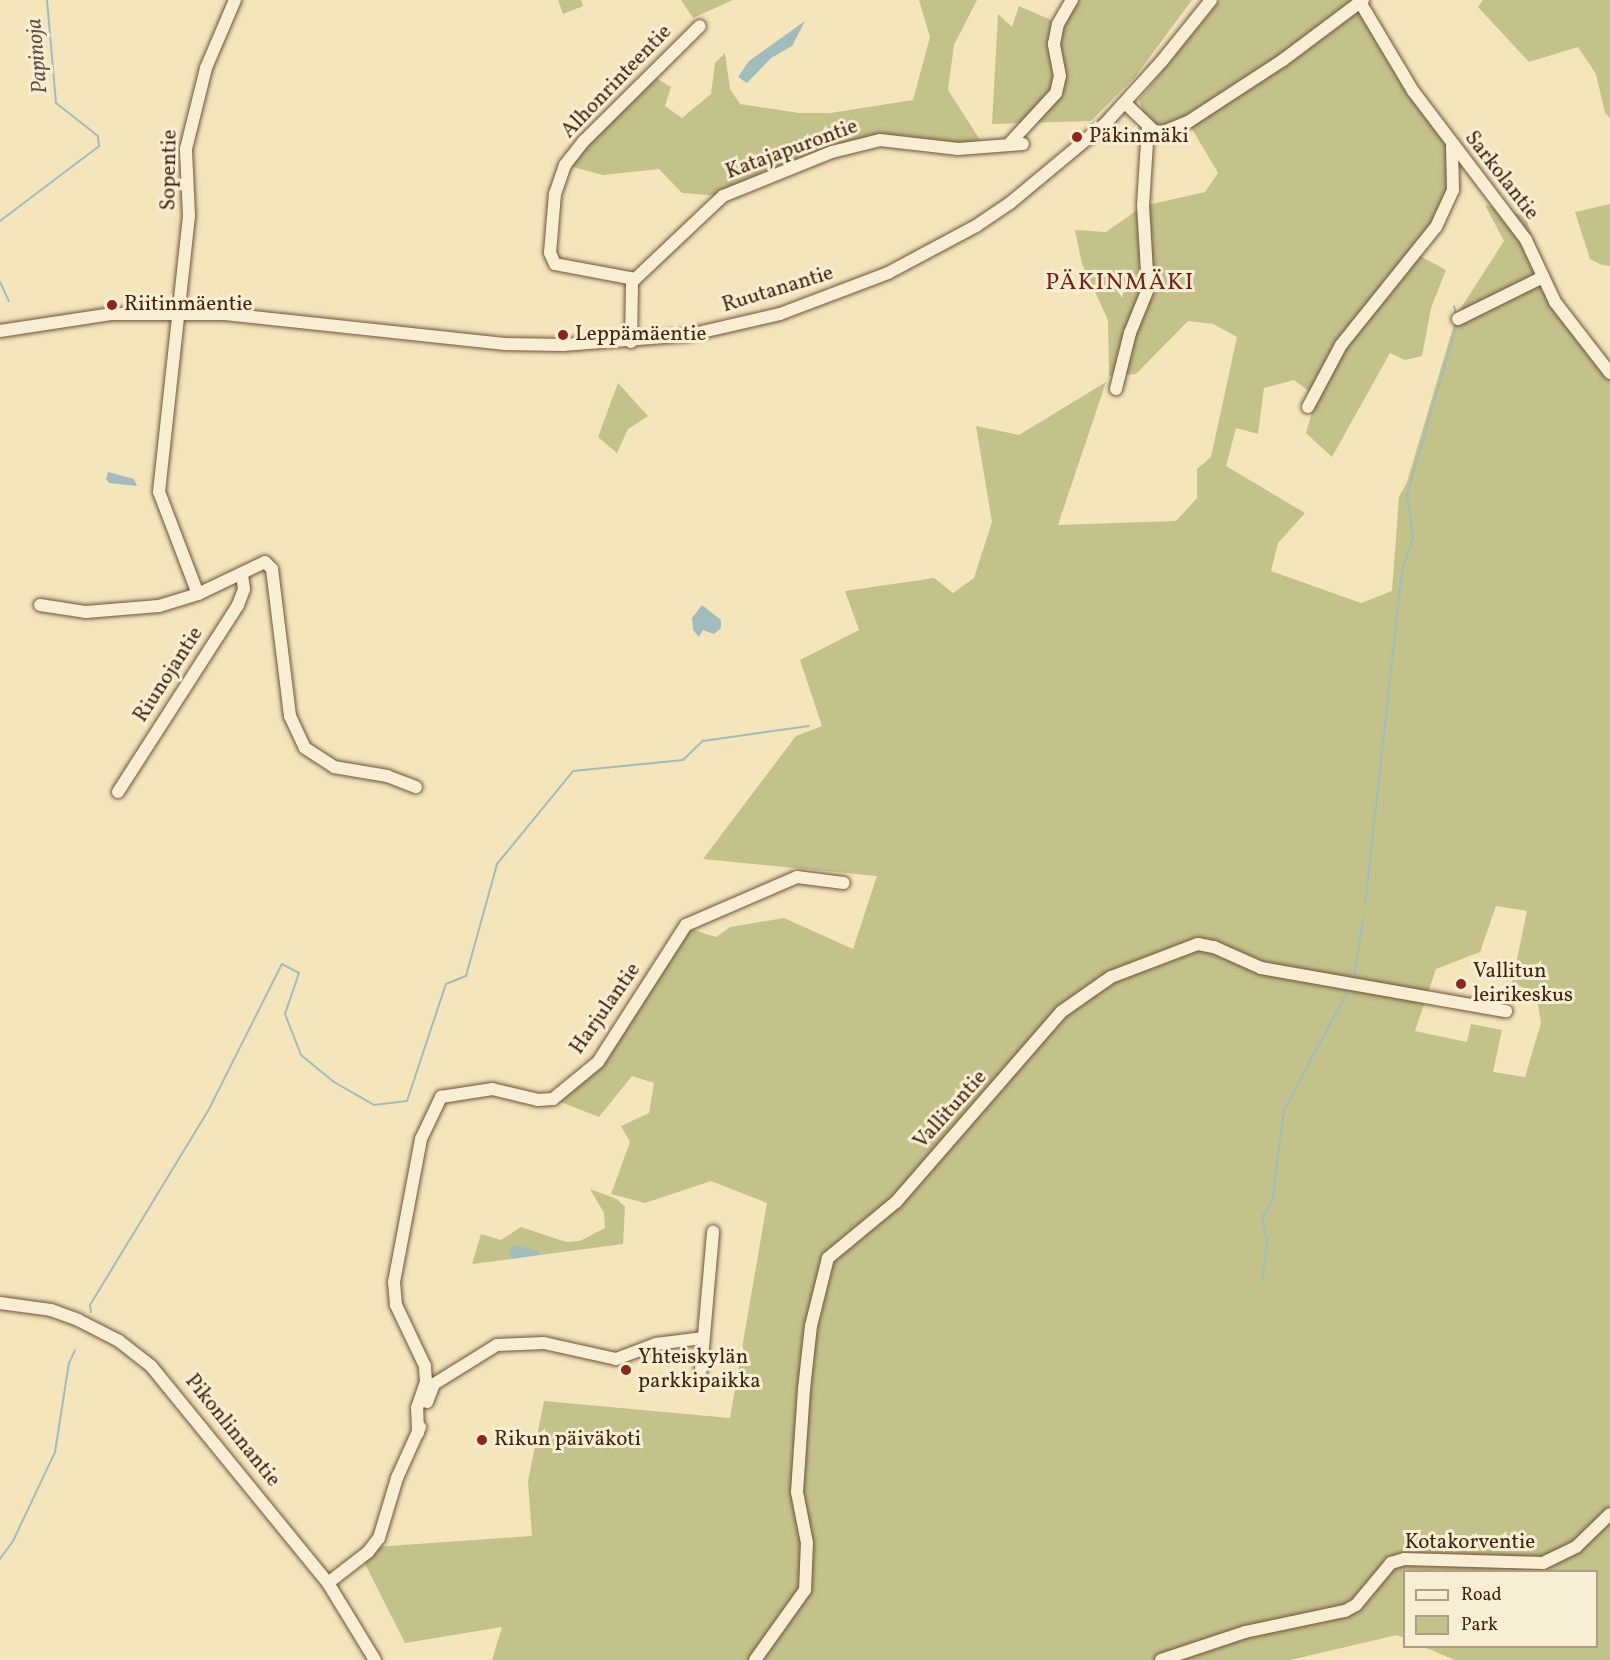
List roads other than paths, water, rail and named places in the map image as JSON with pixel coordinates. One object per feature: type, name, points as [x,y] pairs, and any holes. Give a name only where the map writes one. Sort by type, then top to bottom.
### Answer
[{"type":"street","name":"Sopentie","points":[[180,313],[189,216],[186,149],[191,119],[206,68],[235,0]]},
{"type":"street","points":[[1008,145],[1056,93],[1060,76],[1054,44],[1059,24],[1072,0]]},
{"type":"street","name":"Ruutanantie","points":[[0,331],[111,314],[180,313],[272,318],[505,344],[631,342],[689,335],[780,314],[888,273],[976,226],[1010,203],[1083,144],[1125,103],[1210,0]]},
{"type":"street","points":[[1125,103],[1148,126],[1163,132],[1188,122],[1282,60],[1362,1]]},
{"type":"street","name":"Sarkolantie","points":[[1362,1],[1413,91],[1452,145],[1508,213],[1555,302],[1610,373]]},
{"type":"street","name":"Alhonrinteentie","points":[[635,279],[555,264],[550,253],[555,195],[565,165],[584,141],[700,26]]},
{"type":"street","points":[[1116,389],[1130,333],[1148,289],[1143,206],[1148,126]]},
{"type":"street","name":"Katajapurontie","points":[[635,279],[723,196],[832,152],[880,140],[958,149],[1023,144]]},
{"type":"street","points":[[1308,407],[1341,345],[1428,239],[1446,208],[1453,190],[1452,145]]},
{"type":"street","points":[[1458,319],[1543,277]]},
{"type":"street","points":[[631,342],[635,279]]},
{"type":"street","points":[[180,313],[159,492],[198,594]]},
{"type":"street","points":[[40,605],[86,612],[143,608],[198,594],[242,575],[261,563],[270,565],[290,716],[305,748],[334,767],[387,776],[416,787]]},
{"type":"street","name":"Riunojantie","points":[[118,792],[238,605],[244,589],[242,575]]},
{"type":"street","name":"Harjulantie","points":[[418,1433],[417,1408],[426,1382],[425,1366],[396,1305],[394,1282],[421,1139],[441,1097],[492,1089],[538,1100],[553,1099],[598,1062],[686,925],[797,877],[844,883]]},
{"type":"street","name":"Vallituntie","points":[[755,1660],[805,1590],[807,1543],[797,1492],[804,1380],[818,1285],[828,1258],[896,1202],[1061,1012],[1111,977],[1198,944],[1261,968],[1350,986],[1506,1011]]},
{"type":"street","points":[[701,1370],[702,1338],[710,1300],[707,1279],[713,1232]]},
{"type":"street","name":"Pikonlinnantie","points":[[0,1303],[51,1310],[78,1320],[119,1341],[151,1366],[328,1583],[375,1660]]},
{"type":"street","name":"Harjulantie","points":[[328,1583],[368,1552],[379,1538],[405,1458],[418,1433],[434,1384],[497,1345],[544,1343],[616,1359],[666,1342],[702,1338]]},
{"type":"street","name":"Kotakorventie","points":[[1161,1660],[1245,1632],[1345,1611],[1356,1605],[1391,1563],[1404,1559],[1543,1563],[1576,1547],[1610,1514]]},
{"type":"water","points":[[805,21],[792,46],[771,58],[747,83],[738,77],[749,61]]},
{"type":"water","points":[[108,472],[134,479],[137,486],[109,483],[106,479]]},
{"type":"water","points":[[702,605],[721,620],[721,628],[714,634],[703,630],[699,637],[693,630],[692,618]]},
{"type":"water","points":[[516,1245],[540,1252],[540,1255],[512,1259],[509,1250]]},
{"type":"waterway","name":"Papinoja","points":[[0,221],[99,146],[98,136],[56,103],[47,0]]},
{"type":"waterway","name":"Papinoja","points":[[0,282],[9,301]]},
{"type":"waterway","points":[[1454,306],[1456,314]]},
{"type":"waterway","points":[[1365,905],[1402,571],[1413,538],[1407,495],[1457,323]]},
{"type":"waterway","points":[[91,1312],[90,1305],[209,1109],[282,964],[299,973],[285,1014],[301,1055],[334,1082],[374,1105],[407,1101],[446,984],[466,976],[497,864],[573,771],[683,760],[703,741],[809,726]]},
{"type":"waterway","points":[[1354,979],[1363,917]]},
{"type":"waterway","points":[[1262,1281],[1267,1241],[1262,1217],[1272,1202],[1284,1110],[1350,987]]},
{"type":"waterway","points":[[0,1559],[13,1541],[55,1452],[69,1363],[75,1350]]},
{"type":"place","name":"Päkinmäki","points":[[1077,137]]},
{"type":"place","name":"Riitinmäentie","points":[[112,305]]},
{"type":"place","name":"Leppämäentie","points":[[563,335]]},
{"type":"place","name":"Vallitun leirikeskus","points":[[1461,984]]},
{"type":"place","name":"Yhteiskylän parkkipaikka","points":[[626,1370]]},
{"type":"place","name":"Rikun päiväkoti","points":[[482,1440]]},
{"type":"district","name":"PÄKINMÄKI","points":[[1120,284]]}]
